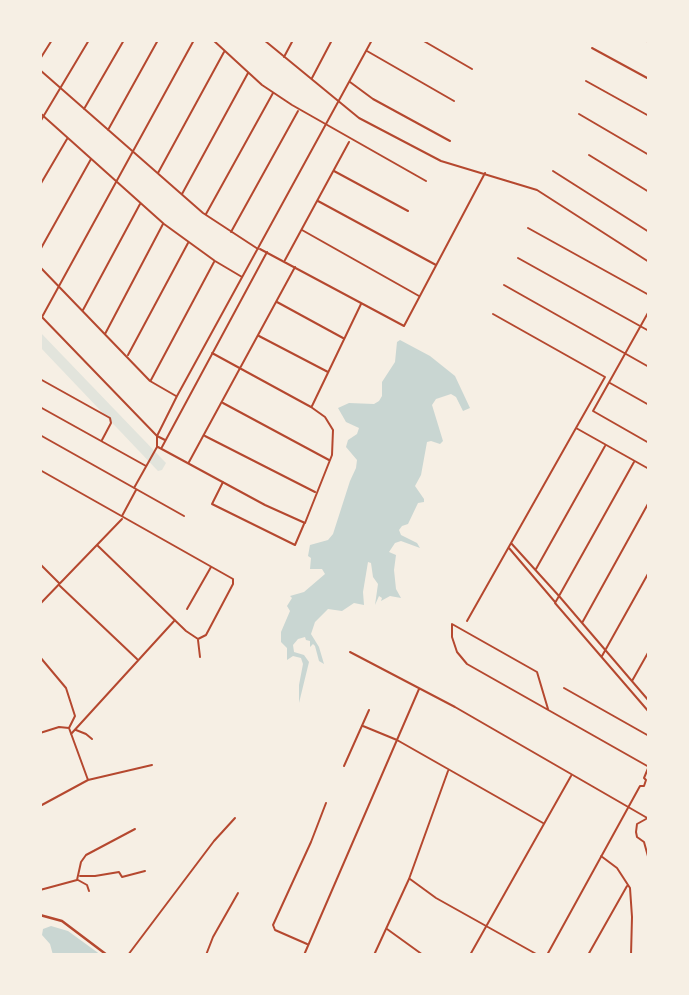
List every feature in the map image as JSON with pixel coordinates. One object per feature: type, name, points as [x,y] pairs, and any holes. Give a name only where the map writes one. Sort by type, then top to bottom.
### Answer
[{"type":"street","points":[[40,60],[52,40]]},
{"type":"street","points":[[40,122],[89,40]]},
{"type":"street","points":[[84,110],[124,40]]},
{"type":"street","points":[[107,131],[158,40]]},
{"type":"street","points":[[165,440],[157,436],[41,316],[194,40]]},
{"type":"street","points":[[214,40],[273,93],[325,126],[426,181]]},
{"type":"street","points":[[264,40],[359,118],[441,161],[537,190],[649,262]]},
{"type":"street","points":[[284,58],[293,40]]},
{"type":"street","points":[[311,79],[332,40]]},
{"type":"street","points":[[159,447],[157,436],[177,396],[372,40]]},
{"type":"street","points":[[422,40],[472,69]]},
{"type":"street","points":[[592,48],[649,79]]},
{"type":"street","points":[[366,50],[454,101]]},
{"type":"street","points":[[157,174],[225,51]]},
{"type":"street","points":[[40,70],[205,215],[258,249],[404,326],[485,173]]},
{"type":"street","points":[[181,195],[248,72]]},
{"type":"street","points":[[349,81],[373,99],[450,141]]},
{"type":"street","points":[[586,81],[649,116]]},
{"type":"street","points":[[205,215],[273,93]]},
{"type":"street","points":[[231,233],[299,110]]},
{"type":"street","points":[[40,113],[164,223],[215,261],[242,277]]},
{"type":"street","points":[[579,114],[649,155]]},
{"type":"street","points":[[40,185],[68,138]]},
{"type":"street","points":[[284,261],[350,140]]},
{"type":"street","points":[[589,155],[649,192]]},
{"type":"street","points":[[40,250],[91,159]]},
{"type":"street","points":[[333,170],[408,211]]},
{"type":"street","points":[[552,172],[649,232]]},
{"type":"street","points":[[317,200],[436,265]]},
{"type":"street","points":[[83,311],[141,203]]},
{"type":"street","points":[[105,334],[164,223]]},
{"type":"street","points":[[528,228],[649,295]]},
{"type":"street","points":[[301,230],[420,296]]},
{"type":"street","points":[[127,357],[189,242]]},
{"type":"street","points":[[40,604],[122,517],[146,466],[165,440],[267,252]]},
{"type":"street","points":[[518,258],[649,331]]},
{"type":"street","points":[[150,381],[215,261]]},
{"type":"street","points":[[40,267],[150,381],[177,396]]},
{"type":"street","points":[[189,463],[295,267]]},
{"type":"street","points":[[504,285],[649,367]]},
{"type":"street","points":[[276,302],[344,338]]},
{"type":"street","points":[[312,407],[361,302]]},
{"type":"street","points":[[649,311],[593,411],[649,443]]},
{"type":"street","points":[[467,621],[605,377],[493,314]]},
{"type":"street","points":[[258,335],[328,372]]},
{"type":"street","points":[[212,353],[312,407],[325,417],[333,430],[334,445],[330,461],[295,545],[212,504],[223,482]]},
{"type":"street","points":[[40,379],[110,418],[111,423],[102,441]]},
{"type":"street","points":[[609,383],[649,405]]},
{"type":"street","points":[[222,402],[330,461]]},
{"type":"street","points":[[40,407],[146,466]]},
{"type":"street","points":[[576,428],[649,469]]},
{"type":"street","points":[[40,435],[184,516]]},
{"type":"street","points":[[204,435],[317,493]]},
{"type":"street","points":[[536,570],[606,444]]},
{"type":"street","points":[[159,447],[304,523]]},
{"type":"street","points":[[555,603],[635,461]]},
{"type":"street","points":[[40,470],[234,581],[206,635],[198,639]]},
{"type":"street","points":[[582,623],[649,502]]},
{"type":"street","points":[[512,543],[649,701]]},
{"type":"street","points":[[97,545],[198,639],[200,657]]},
{"type":"street","points":[[509,548],[649,712]]},
{"type":"street","points":[[40,564],[138,660]]},
{"type":"street","points":[[187,609],[212,566]]},
{"type":"street","points":[[602,657],[649,572]]},
{"type":"street","points":[[71,734],[175,620]]},
{"type":"street","points":[[547,955],[640,786],[643,787],[646,782],[643,778],[649,766],[467,664],[457,652],[452,637],[452,624],[537,672],[548,709]]},
{"type":"street","points":[[632,682],[649,651]]},
{"type":"street","points":[[350,652],[455,707],[648,819]]},
{"type":"street","points":[[40,657],[66,688],[75,716],[69,727],[88,780]]},
{"type":"street","points":[[564,688],[649,736]]},
{"type":"street","points":[[304,955],[419,689]]},
{"type":"street","points":[[344,766],[369,709]]},
{"type":"street","points":[[363,726],[397,740],[544,823]]},
{"type":"street","points":[[40,733],[69,727]]},
{"type":"street","points":[[75,730],[92,739]]},
{"type":"street","points":[[40,806],[88,780],[152,765]]},
{"type":"street","points":[[374,955],[410,878],[448,770]]},
{"type":"street","points":[[470,955],[572,774]]},
{"type":"street","points":[[308,944],[275,930],[273,925],[326,803]]},
{"type":"street","points":[[128,955],[234,818]]},
{"type":"street","points":[[648,819],[640,820],[636,832],[643,842],[649,860]]},
{"type":"street","points":[[40,890],[76,880],[86,855],[135,830]]},
{"type":"street","points":[[601,856],[617,869],[628,884],[632,902],[631,955]]},
{"type":"street","points":[[79,876],[119,872],[122,877],[145,871]]},
{"type":"street","points":[[410,878],[436,898],[538,955]]},
{"type":"street","points":[[76,880],[87,885],[89,891]]},
{"type":"street","points":[[588,955],[628,884]]},
{"type":"street","points":[[206,955],[238,893]]},
{"type":"street","points":[[40,915],[62,921],[107,955]]},
{"type":"street","points":[[386,929],[423,955]]},
{"type":"shaded area","points":[[40,332],[166,463],[162,470],[158,471],[40,347]]},
{"type":"shaded area","points":[[400,340],[430,356],[455,376],[470,408],[463,411],[456,397],[451,394],[436,399],[432,405],[443,441],[440,444],[427,442],[421,475],[415,486],[424,502],[418,503],[408,524],[399,530],[401,535],[417,543],[420,548],[401,541],[395,543],[389,552],[396,555],[396,589],[401,598],[390,596],[381,601],[379,596],[375,605],[378,584],[373,577],[371,563],[368,562],[363,592],[364,605],[354,603],[342,611],[328,609],[315,622],[311,634],[319,647],[324,664],[319,661],[315,646],[313,644],[310,647],[310,641],[305,637],[298,639],[293,645],[294,652],[304,655],[309,662],[299,703],[303,664],[301,658],[293,656],[287,660],[287,648],[281,642],[281,632],[290,611],[287,606],[292,598],[290,596],[304,592],[325,574],[322,569],[310,569],[310,545],[328,540],[333,534],[356,468],[357,460],[346,447],[348,440],[357,434],[359,428],[346,422],[338,408],[349,403],[374,404],[379,401],[382,396],[382,382],[395,362],[397,342]]},
{"type":"shaded area","points":[[51,926],[68,931],[101,955],[53,955],[50,944],[42,935],[43,929]]}]
